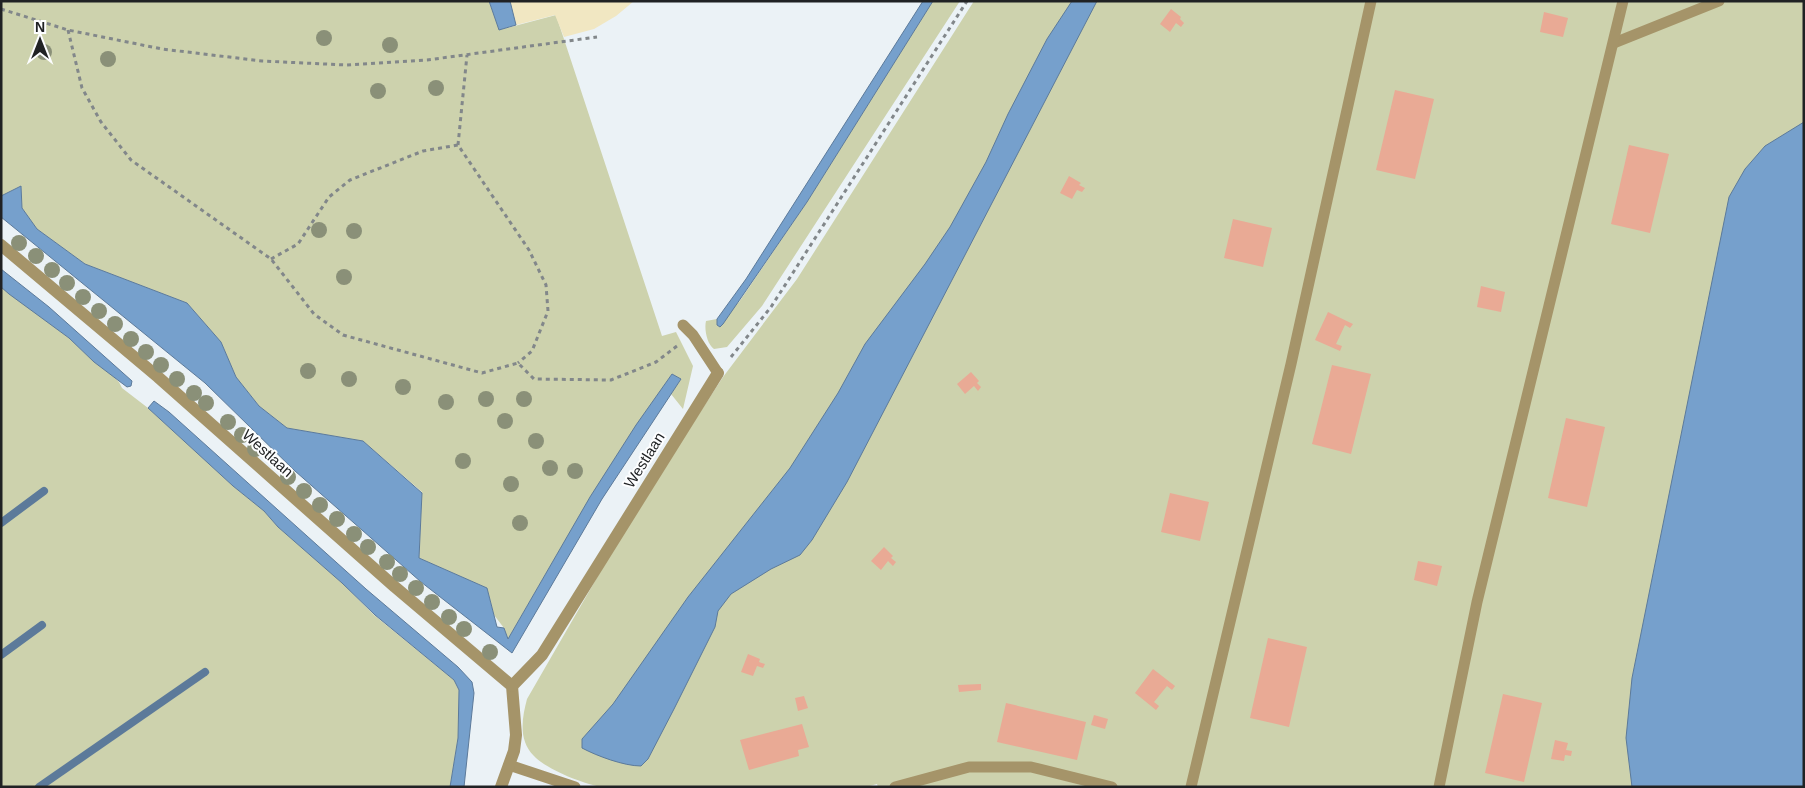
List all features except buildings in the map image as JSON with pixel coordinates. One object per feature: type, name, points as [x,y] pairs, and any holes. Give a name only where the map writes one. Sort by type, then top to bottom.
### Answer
[{"type":"street","name":"Westlaan","points":[[1,244],[158,377],[395,587],[512,686],[542,655],[718,373]]},
{"type":"street","points":[[501,787],[514,751],[516,735],[512,686]]},
{"type":"lane","points":[[1191,787],[1291,364],[1371,1]]},
{"type":"lane","points":[[1439,787],[1477,602],[1623,1]]},
{"type":"lane","points":[[1614,43],[1719,1]]},
{"type":"lane","points":[[683,325],[718,373]]},
{"type":"lane","points":[[509,764],[575,787]]},
{"type":"lane","points":[[895,787],[912,785],[969,767],[1031,767],[1112,787]]},
{"type":"path","points":[[718,373],[771,307],[967,1]]},
{"type":"path","points":[[1,8],[68,30],[162,49],[262,61],[346,64],[427,60],[597,37]]},
{"type":"path","points":[[68,30],[82,88],[100,122],[131,160],[271,259],[314,314],[343,335],[482,373],[518,363],[532,351],[548,310],[546,285],[529,250],[458,145],[467,55]]},
{"type":"path","points":[[271,259],[298,244],[329,197],[350,180],[423,151],[458,145]]},
{"type":"path","points":[[518,363],[534,379],[611,380],[656,362],[692,335]]},
{"type":"green space","points":[[1,1],[489,1],[499,30],[556,15],[662,336],[676,332],[693,366],[683,409],[671,394],[681,379],[672,374],[607,471],[508,639],[504,628],[494,615],[487,588],[419,558],[422,492],[363,441],[287,428],[259,406],[236,377],[221,342],[187,303],[85,264],[37,229],[22,208],[21,186],[1,196]]},
{"type":"green space","points":[[933,1],[960,1],[762,306],[727,347],[714,349],[707,336],[706,321],[717,320],[739,302],[807,202]]},
{"type":"green space","points":[[974,1],[1804,1],[1804,787],[878,787],[877,784],[866,787],[603,787],[576,780],[547,766],[534,756],[525,743],[523,736],[523,721],[527,699],[632,517],[723,377],[797,279]]},
{"type":"green space","points":[[1,287],[69,338],[94,362],[112,375],[122,388],[148,408],[233,486],[264,511],[278,527],[342,583],[374,615],[454,680],[459,690],[458,738],[450,787],[1,787]]},
{"type":"sand","points":[[510,1],[634,1],[616,16],[594,29],[564,37],[555,15],[516,25]]},
{"type":"water","points":[[489,1],[510,1],[516,25],[499,30]]},
{"type":"water","points":[[923,1],[933,1],[807,202],[720,327],[717,325],[717,319],[746,279]]},
{"type":"water","points":[[1072,1],[1097,1],[847,482],[812,540],[800,555],[771,569],[731,594],[718,611],[715,627],[648,759],[641,766],[611,760],[582,748],[582,739],[613,704],[688,597],[790,468],[838,393],[865,344],[925,264],[950,227],[986,162],[1008,114],[1047,39]]},
{"type":"water","points":[[1804,122],[1804,787],[1632,787],[1626,738],[1632,678],[1729,197],[1745,169],[1765,146]]},
{"type":"water","points":[[21,186],[22,208],[37,229],[85,264],[187,303],[221,342],[236,377],[259,406],[287,428],[363,441],[422,493],[419,558],[487,588],[497,627],[504,628],[508,639],[590,497],[636,425],[672,374],[681,379],[602,499],[512,653],[421,582],[295,471],[205,383],[1,217],[1,196]]},
{"type":"water","points":[[1,269],[49,307],[132,381],[131,386],[127,387],[94,362],[69,338],[1,287]]},
{"type":"water","points":[[154,401],[169,412],[366,589],[458,667],[472,682],[474,693],[464,787],[450,787],[458,738],[459,690],[454,680],[375,615],[342,583],[278,527],[264,511],[233,486],[148,408]]},
{"type":"waterway","points":[[1,523],[44,491]]},
{"type":"waterway","points":[[1,655],[42,625]]},
{"type":"waterway","points":[[39,787],[205,672]]}]
